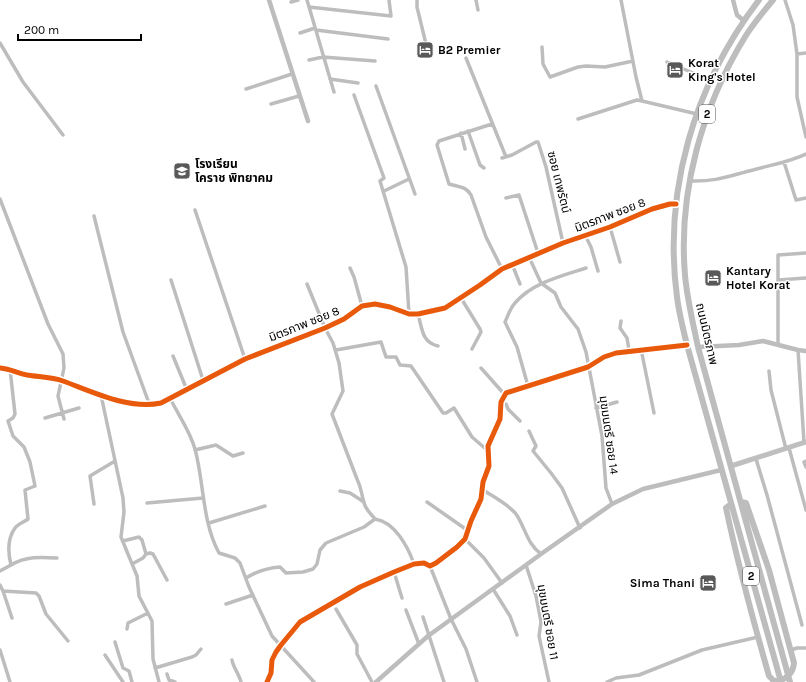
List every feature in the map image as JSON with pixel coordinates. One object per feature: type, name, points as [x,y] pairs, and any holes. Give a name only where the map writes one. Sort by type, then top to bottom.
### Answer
[{"type":"highway","name":"ถนนมิตรภาพ","points":[[759,0],[743,20],[724,52],[710,80],[696,114],[679,178],[674,243],[675,281],[680,318],[686,345],[781,682]]},
{"type":"highway","name":"ถนนมิตรภาพ","points":[[773,0],[746,35],[732,58],[702,129],[690,181],[685,220],[685,274],[691,316],[698,347],[790,682]]},
{"type":"highway","points":[[730,504],[726,508],[758,637],[769,676],[774,681],[778,681],[786,678],[794,670],[794,663],[768,570],[746,503],[741,502]]},
{"type":"main road","points":[[731,466],[805,442]]},
{"type":"street","points":[[268,0],[308,121]]},
{"type":"street","points":[[291,2],[298,0]]},
{"type":"street","points":[[307,0],[334,92]]},
{"type":"street","points":[[309,7],[391,16],[389,0]]},
{"type":"street","points":[[417,0],[417,7],[426,44]]},
{"type":"street","points":[[476,0],[478,10]]},
{"type":"street","points":[[621,0],[642,101]]},
{"type":"street","points":[[733,0],[737,16],[743,20]]},
{"type":"street","points":[[786,0],[797,54],[797,97],[806,136]]},
{"type":"street","points":[[300,33],[316,29],[388,39]]},
{"type":"street","points":[[0,43],[23,82],[63,135]]},
{"type":"street","points":[[542,47],[544,64],[550,76],[578,67],[605,67],[633,61]]},
{"type":"street","points":[[797,54],[806,53]]},
{"type":"street","points":[[309,60],[323,57],[375,61]]},
{"type":"street","points":[[466,58],[492,124],[439,141],[437,145],[446,177],[450,184],[465,188],[471,194],[486,238],[502,269]]},
{"type":"street","points":[[667,62],[710,80]]},
{"type":"street","points":[[246,89],[292,74]]},
{"type":"street","points":[[330,79],[358,83]]},
{"type":"street","points":[[376,86],[415,194]]},
{"type":"street","points":[[354,95],[384,178],[380,181],[406,267],[409,314]]},
{"type":"street","points":[[272,104],[299,96]]},
{"type":"street","points":[[578,119],[638,100],[696,114]]},
{"type":"street","name":"ซอย เทพรัตน์","points":[[492,124],[504,158],[538,142],[546,167],[563,243]]},
{"type":"street","points":[[468,131],[480,165],[484,168]]},
{"type":"street","points":[[461,133],[465,149]]},
{"type":"street","points":[[690,181],[705,182],[725,178],[784,162],[806,154]]},
{"type":"street","points":[[784,162],[796,200],[806,198]]},
{"type":"street","points":[[384,191],[409,179]]},
{"type":"street","points":[[506,198],[519,195],[538,253]]},
{"type":"street","points":[[0,199],[48,324],[63,354],[64,368],[58,396],[64,420]]},
{"type":"street","name":"มิตรภาพ ซอย 8","points":[[0,368],[10,369],[24,374],[62,380],[101,396],[134,404],[150,406],[161,404],[171,400],[203,380],[245,359],[325,328],[344,319],[362,306],[375,304],[390,307],[409,314],[418,314],[444,308],[502,269],[512,264],[563,243],[610,227],[652,209],[670,204],[676,204]]},
{"type":"street","points":[[194,210],[245,359]]},
{"type":"street","points":[[94,216],[123,332],[150,406]]},
{"type":"street","points":[[610,227],[620,262]]},
{"type":"street","points":[[585,235],[591,247],[598,271]]},
{"type":"street","points":[[778,345],[778,254],[806,253]]},
{"type":"street","points":[[529,257],[541,283]]},
{"type":"street","points":[[512,264],[520,284]]},
{"type":"street","points":[[350,268],[362,306]]},
{"type":"street","points":[[528,386],[517,347],[505,322],[514,304],[525,293],[541,283],[586,268]]},
{"type":"street","points":[[778,280],[806,278]]},
{"type":"street","points":[[171,280],[203,380]]},
{"type":"street","name":"มุขมนตรี ซอย 14","points":[[541,283],[555,293],[561,307],[578,329],[586,352],[602,436],[606,488],[612,504]]},
{"type":"street","points":[[307,284],[325,328],[336,350],[343,391],[332,414],[356,479],[362,487],[364,502],[368,511],[375,519],[383,520],[406,545],[414,564]]},
{"type":"street","points":[[461,298],[481,332],[472,349]]},
{"type":"street","points":[[418,314],[425,339],[431,345],[438,346]]},
{"type":"street","points":[[621,321],[620,328],[627,338],[629,350]]},
{"type":"street","points":[[698,347],[740,345],[763,341],[806,351]]},
{"type":"street","points":[[336,350],[380,342],[386,358],[396,357],[400,366],[411,366],[443,413],[446,413],[454,408],[472,437],[487,450]]},
{"type":"street","points":[[430,566],[457,547],[465,539],[467,530],[481,499],[483,482],[489,466],[487,450],[500,418],[501,402],[506,393],[588,367],[604,357],[629,350],[686,345]]},
{"type":"street","points":[[641,349],[654,414]]},
{"type":"street","points":[[798,350],[805,442]]},
{"type":"street","points":[[173,356],[187,390]]},
{"type":"street","points":[[481,368],[505,395]]},
{"type":"street","points":[[10,369],[15,414],[13,418],[8,421],[13,436],[24,447],[30,462],[35,486],[25,490],[28,519],[16,526],[11,535],[8,546],[8,555],[11,565]]},
{"type":"street","points":[[769,371],[773,402],[805,500],[806,510]]},
{"type":"street","points":[[101,396],[123,498],[124,512],[121,537],[136,576],[139,596],[153,625],[153,659],[159,682]]},
{"type":"street","points":[[171,400],[190,433],[195,450],[203,498],[213,543],[219,553],[235,558],[240,563],[272,636],[314,682]]},
{"type":"street","points":[[501,402],[506,404],[508,409],[520,421]]},
{"type":"street","points":[[596,408],[616,402]]},
{"type":"street","points":[[46,418],[79,408]]},
{"type":"street","points":[[529,431],[536,446],[532,451],[562,488],[580,528]]},
{"type":"street","points":[[195,450],[216,445],[233,456],[243,453]]},
{"type":"street","points":[[756,458],[802,625]]},
{"type":"street","points":[[94,504],[90,476],[115,461]]},
{"type":"street","points":[[806,461],[804,462],[806,467]]},
{"type":"street","points":[[376,682],[428,636],[526,566],[540,554],[580,528],[612,504],[643,490],[721,470]]},
{"type":"street","points":[[483,490],[499,500],[515,513],[529,543],[540,554]]},
{"type":"street","points":[[340,492],[350,493],[364,502]]},
{"type":"street","points":[[147,502],[203,498]]},
{"type":"street","points":[[427,502],[467,530]]},
{"type":"street","points":[[209,523],[265,506]]},
{"type":"street","points":[[246,578],[256,572],[274,567],[280,567],[286,573],[303,572],[312,569],[318,564],[320,550],[326,543],[364,527],[375,519]]},
{"type":"street","points":[[122,541],[139,537],[141,538],[146,554]]},
{"type":"street","points":[[465,539],[484,558],[502,583]]},
{"type":"street","points":[[132,564],[143,558],[146,554],[153,554],[167,580]]},
{"type":"street","points":[[0,571],[24,559],[33,557],[57,558]]},
{"type":"street","points":[[267,682],[271,673],[272,660],[281,645],[300,622],[360,587],[414,564],[424,563],[430,566],[451,619],[466,649],[477,682]]},
{"type":"street","name":"มุขมนตรี ซอย 11","points":[[526,566],[536,596],[540,622],[539,636],[550,682]]},
{"type":"street","points":[[394,572],[402,598]]},
{"type":"street","points":[[0,585],[12,618]]},
{"type":"street","points":[[493,589],[510,616],[517,635]]},
{"type":"street","points":[[3,591],[36,593],[39,596],[46,614],[68,641]]},
{"type":"street","points":[[226,604],[253,595]]},
{"type":"street","points":[[336,609],[357,646],[357,654],[372,682]]},
{"type":"street","points":[[406,610],[419,644]]},
{"type":"street","points":[[127,628],[128,623],[148,613]]},
{"type":"street","points":[[423,617],[444,682]]},
{"type":"street","points":[[607,682],[616,678],[639,675],[702,650],[758,637]]},
{"type":"street","points":[[115,642],[123,668],[129,671],[132,682]]},
{"type":"street","points":[[791,650],[806,648]]},
{"type":"street","points":[[155,668],[192,657],[201,649]]},
{"type":"street","points":[[0,650],[10,682]]},
{"type":"street","points":[[105,655],[123,682]]},
{"type":"street","points":[[232,660],[241,682]]},
{"type":"street","points":[[167,674],[169,680],[175,682]]},
{"type":"street","points":[[623,677],[626,682]]},
{"type":"cycle path","points":[[0,368],[27,375],[59,380],[99,395],[124,402],[149,405],[161,403],[245,359],[325,328],[344,319],[362,306],[375,304],[390,307],[409,314],[418,314],[445,308],[502,269],[563,243],[610,227],[652,209],[670,204],[676,204]]},
{"type":"cycle path","points":[[267,682],[271,673],[272,660],[276,652],[300,622],[360,587],[394,572],[414,564],[424,563],[430,566],[436,563],[465,539],[481,499],[483,482],[489,466],[488,446],[500,419],[501,402],[506,393],[588,367],[604,357],[616,353],[687,345]]},
{"type":"place","name":"B2 Premier","points":[[425,50]]},
{"type":"place","name":"Korat King's Hotel","points":[[675,70]]},
{"type":"place","name":"โรงเรียน โคราช พิทยาคม","points":[[182,171]]},
{"type":"place","name":"Kantary Hotel Korat","points":[[713,278]]},
{"type":"place","name":"Sima Thani","points":[[708,583]]}]
